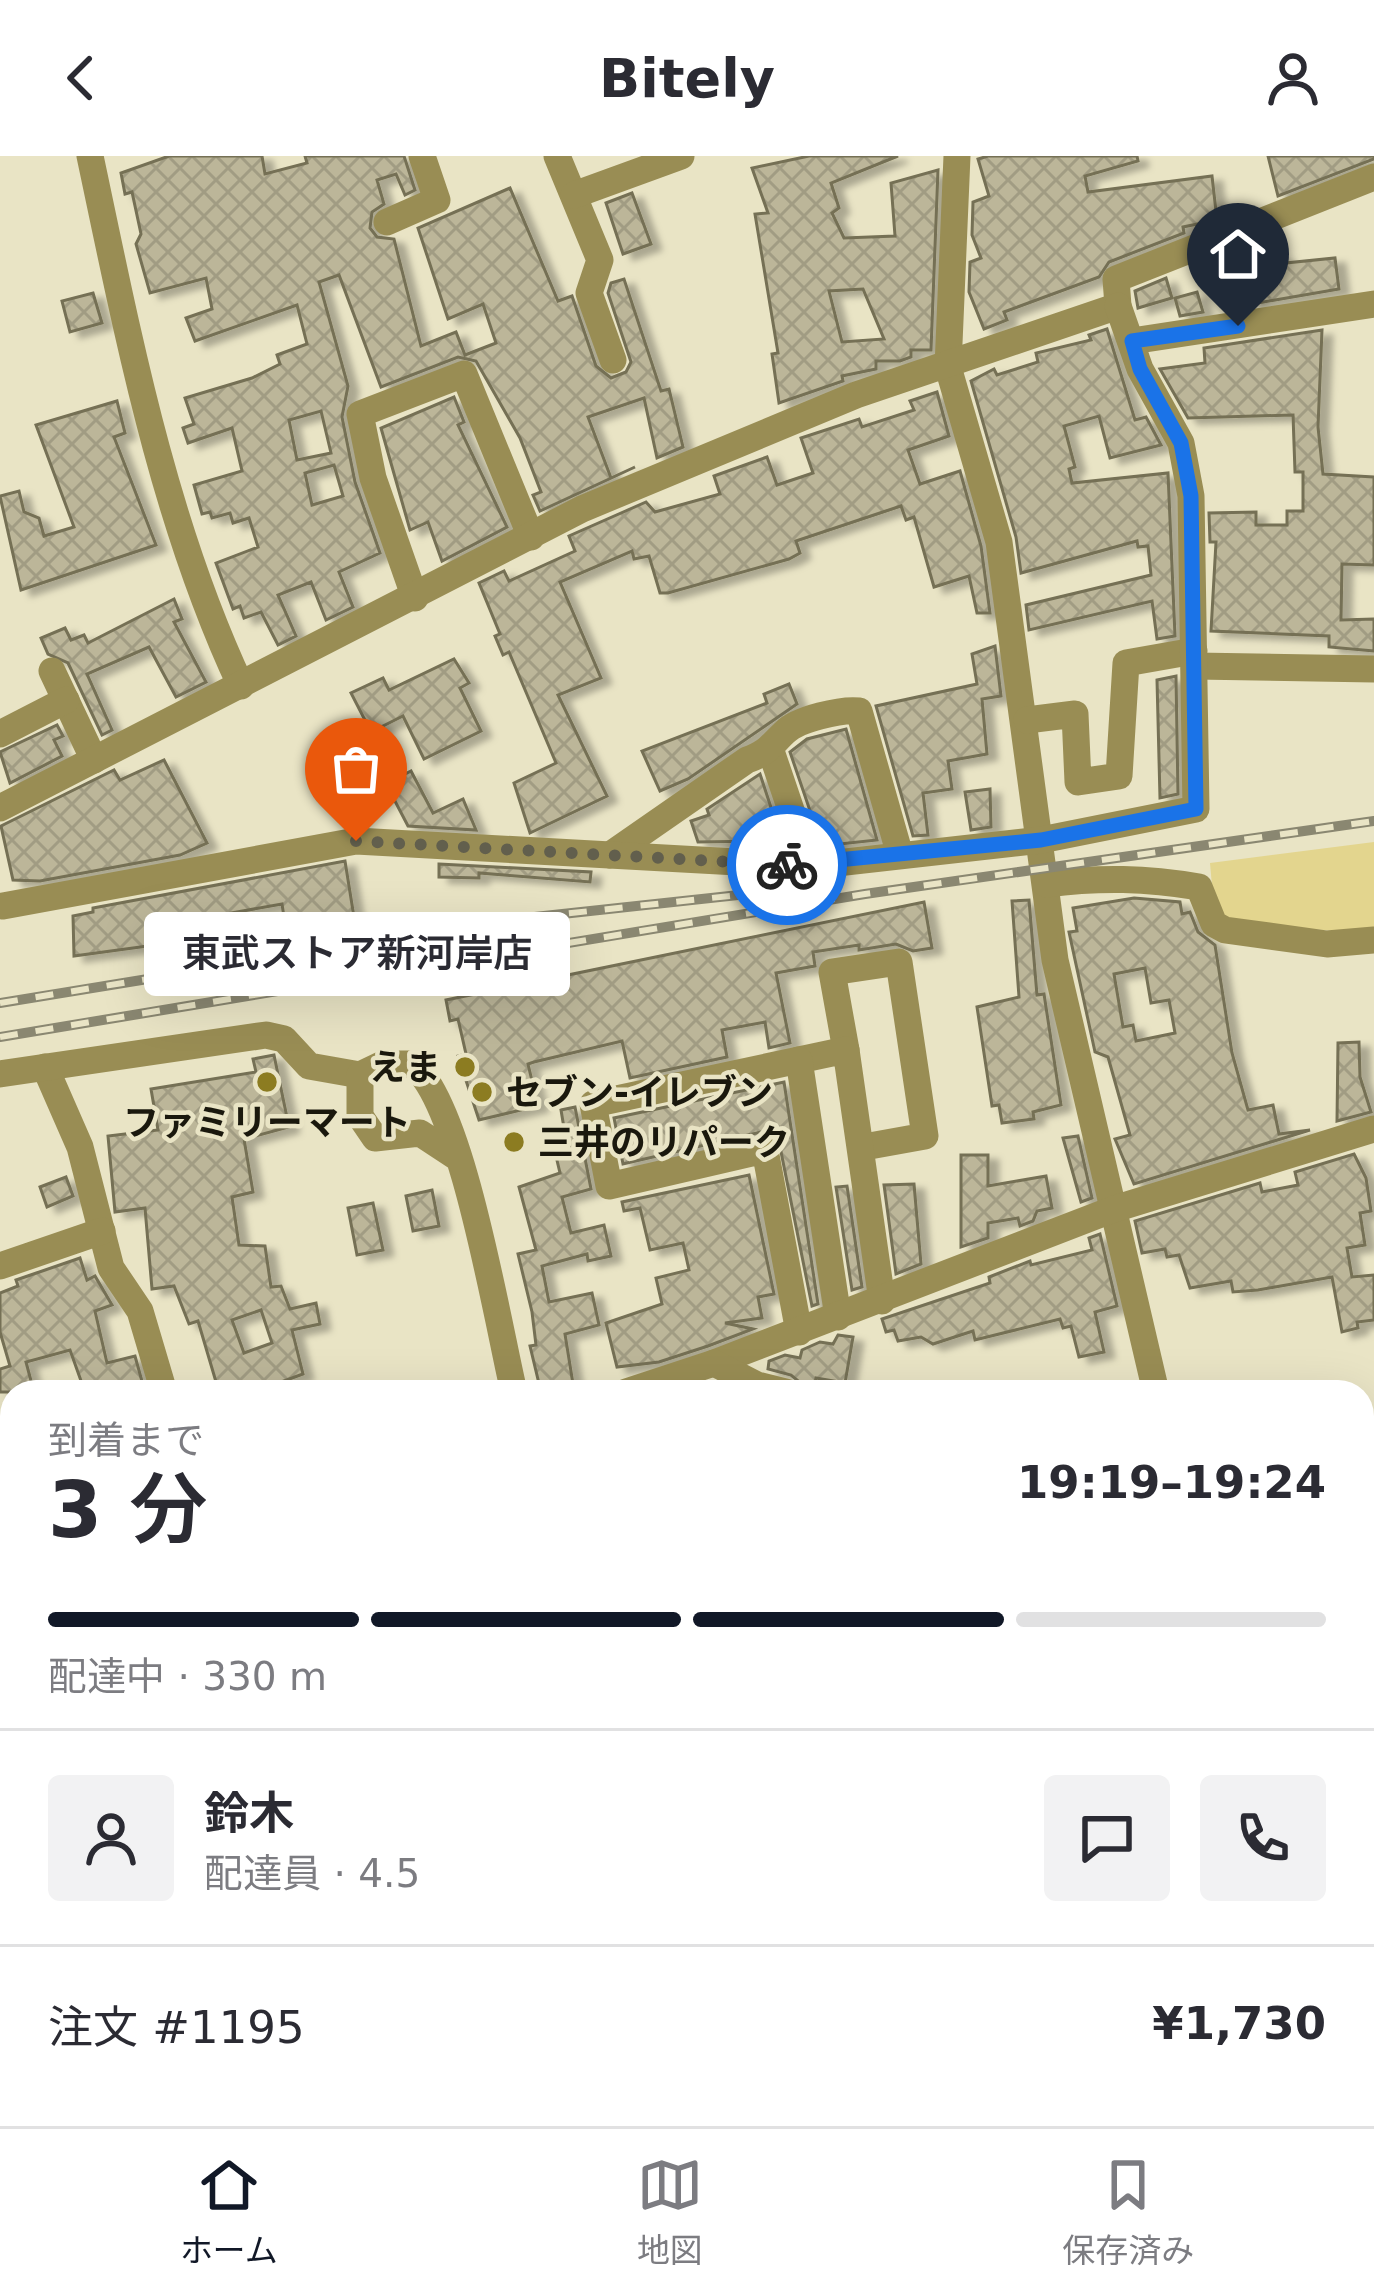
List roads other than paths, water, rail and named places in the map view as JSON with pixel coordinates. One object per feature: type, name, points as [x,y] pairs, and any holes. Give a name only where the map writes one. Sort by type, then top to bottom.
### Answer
[{"type":"street","points":[[90,156],[188,562],[242,686]]},
{"type":"street","points":[[387,222],[437,200],[422,156]]},
{"type":"street","points":[[557,156],[600,260],[589,293],[613,360]]},
{"type":"street","points":[[574,195],[680,156]]},
{"type":"street","points":[[957,156],[948,367],[999,542],[1068,1026],[1153,1380]]},
{"type":"street","points":[[1,903],[356,841],[811,866],[1041,840],[1196,809],[1191,496],[1181,443],[1140,369],[1118,306],[1116,279],[1374,177]]},
{"type":"street","points":[[1132,341],[1374,304]]},
{"type":"street","points":[[3,798],[94,760],[531,537],[726,446],[1118,306]]},
{"type":"street","points":[[415,598],[373,478],[360,414],[464,374],[531,537]]},
{"type":"street","points":[[1027,720],[1075,714],[1078,782],[1118,776],[1126,663],[1194,659],[1374,669]]},
{"type":"street","points":[[52,671],[94,760]]},
{"type":"street","points":[[0,734],[66,700]]},
{"type":"street","points":[[610,856],[747,760],[771,751],[787,728],[859,711],[900,855]]},
{"type":"street","points":[[771,751],[811,866]]},
{"type":"street","points":[[1046,884],[1099,877],[1199,887],[1214,924],[1225,930],[1327,944],[1374,940]]},
{"type":"street","points":[[864,1147],[925,1136],[899,962],[832,972],[864,1147],[882,1301]]},
{"type":"street","points":[[0,1074],[274,1035],[310,1066],[360,1075],[383,1064],[411,1064],[422,1071],[447,1115],[511,1380]]},
{"type":"street","points":[[799,1332],[765,1150],[609,1186],[593,1104],[846,1050]]},
{"type":"street","points":[[799,1060],[838,1318]]},
{"type":"street","points":[[45,1067],[80,1147],[111,1268],[140,1310],[160,1380]]},
{"type":"street","points":[[360,1075],[360,1116],[375,1138],[420,1133],[458,1158]]},
{"type":"street","points":[[662,1380],[838,1318],[1114,1209],[1374,1129]]},
{"type":"street","points":[[0,1266],[102,1231]]},
{"type":"street","points":[[714,1363],[747,1380]]},
{"type":"railway","points":[[0,1037],[865,894],[1374,821]]},
{"type":"railway","points":[[0,1003],[516,919],[813,887]]},
{"type":"place","name":"東武ストア新河岸店","points":[[356,841]]},
{"type":"place","name":"えま","points":[[465,1067]]},
{"type":"place","name":"ファミリーマート","points":[[267,1082]]},
{"type":"place","name":"セブン-イレブン","points":[[482,1092]]},
{"type":"place","name":"三井のリパーク","points":[[514,1142]]}]
